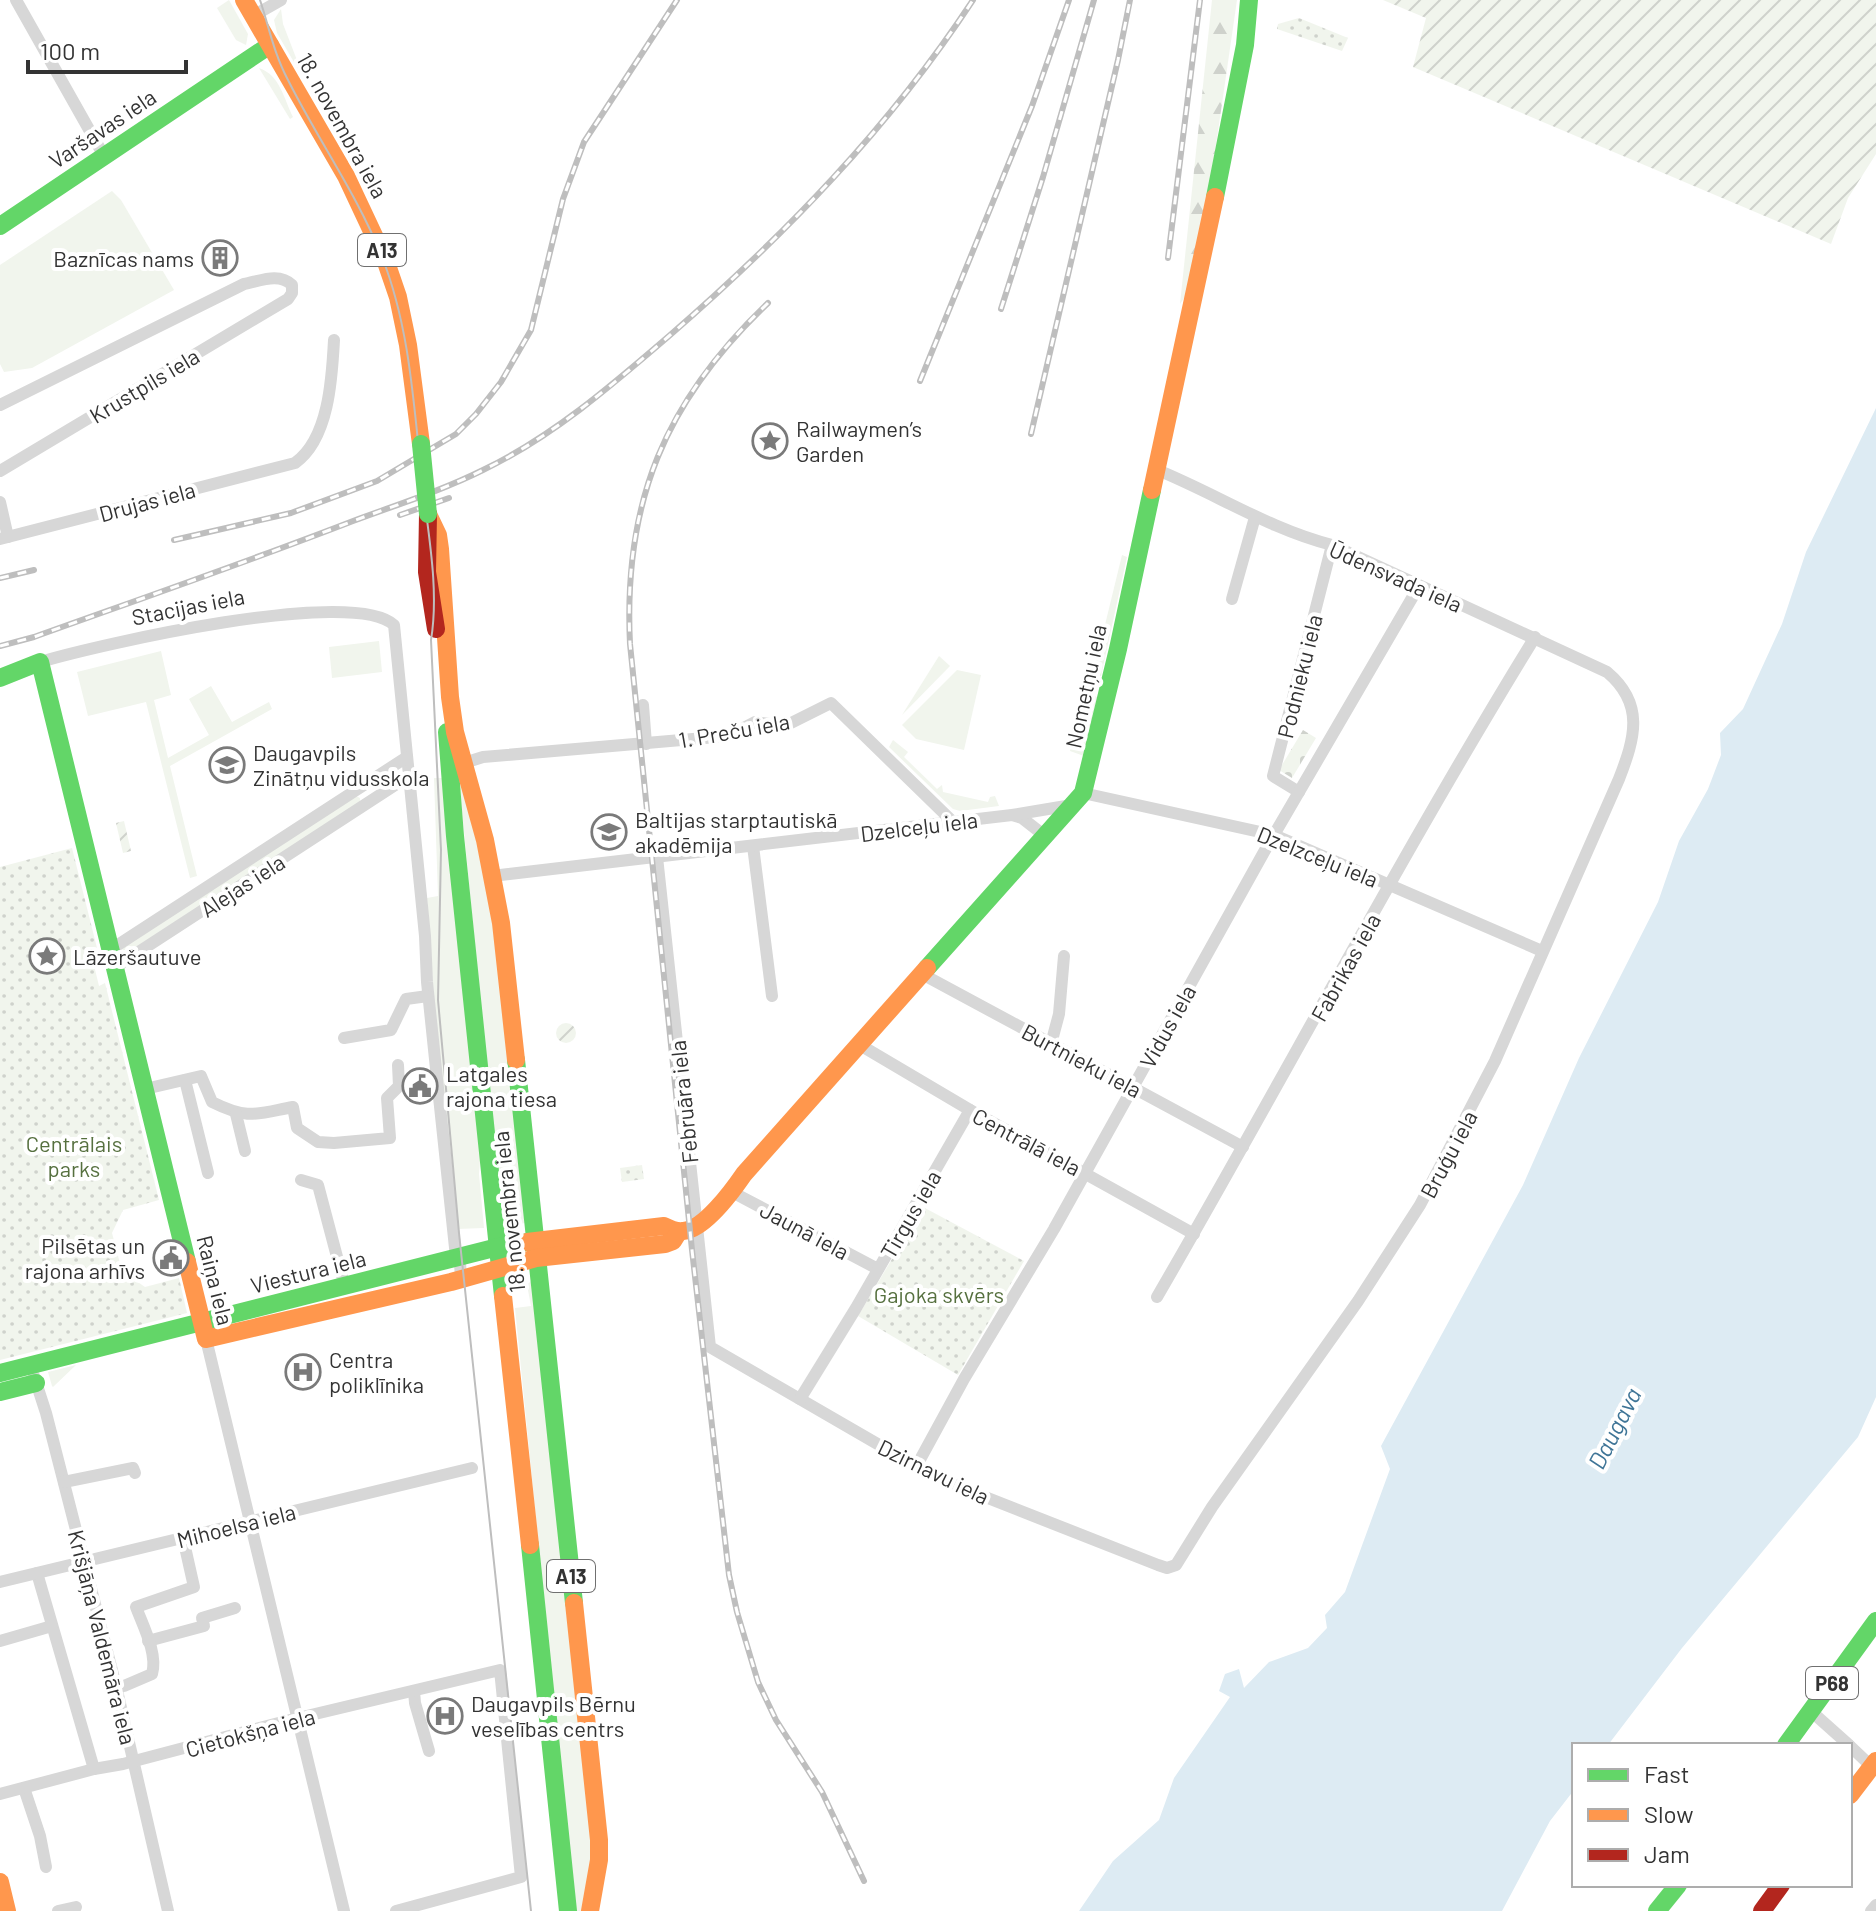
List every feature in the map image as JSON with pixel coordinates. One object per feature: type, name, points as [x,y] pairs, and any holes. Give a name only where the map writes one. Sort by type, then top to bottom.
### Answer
[{"type":"main road","name":"Nometņu iela","points":[[1079,799],[1118,649],[1216,191],[1245,45],[1249,0]]},
{"type":"main road","name":"18. novembra iela","points":[[249,8],[346,176],[385,259],[398,297],[408,345],[428,514],[424,538],[442,674],[455,836],[568,1911]]},
{"type":"main road","name":"Varšavas iela","points":[[0,226],[270,45]]},
{"type":"main road","name":"18. novembra iela","points":[[428,514],[438,535],[450,697],[464,763],[477,805],[503,938],[599,1840],[599,1860],[590,1911]]},
{"type":"main road","name":"Stacijas iela","points":[[0,678],[40,662]]},
{"type":"main road","name":"Raiņa iela","points":[[40,662],[204,1331]]},
{"type":"main road","points":[[536,1249],[665,1244],[688,1230],[732,1192],[744,1174],[1079,799]]},
{"type":"main road","name":"Viestura iela","points":[[204,1331],[345,1287],[456,1257],[499,1257],[536,1249]]},
{"type":"main road","name":"Viestura iela","points":[[0,1392],[34,1374],[204,1331],[461,1278],[499,1257]]},
{"type":"main road","name":"Viestura iela","points":[[0,1373],[34,1374]]},
{"type":"main road","name":"P68","points":[[1788,1743],[1876,1621]]},
{"type":"main road","points":[[1852,1793],[1875,1766]]},
{"type":"main road","points":[[0,1882],[7,1911]]},
{"type":"main road","points":[[1657,1911],[1676,1887]]},
{"type":"main road","points":[[1762,1911],[1780,1887]]},
{"type":"street","points":[[16,0],[104,156]]},
{"type":"street","points":[[249,8],[281,0]]},
{"type":"street","name":"Krustpils iela","points":[[0,405],[244,284],[278,277],[287,279],[292,285],[288,299],[0,471]]},
{"type":"street","name":"Drujas iela","points":[[4,538],[295,463],[305,456],[325,416],[332,379],[334,340]]},
{"type":"street","name":"Ūdensvada iela","points":[[1155,469],[1199,486],[1255,517],[1306,539],[1332,545],[1535,637],[1607,672],[1621,684],[1628,696]]},
{"type":"street","points":[[0,502],[4,538]]},
{"type":"street","points":[[1232,599],[1255,517]]},
{"type":"street","name":"Podnieku iela","points":[[1299,792],[1273,776],[1332,545]]},
{"type":"street","name":"Vidus iela","points":[[916,1467],[964,1379],[1086,1173],[1274,835],[1419,586]]},
{"type":"street","name":"Stacijas iela","points":[[40,662],[237,619],[279,614],[377,615],[390,621],[396,631],[407,757]]},
{"type":"street","name":"Fabrikas iela","points":[[1157,1297],[1462,755],[1535,637]]},
{"type":"street","name":"Bruģu iela","points":[[1171,1567],[1176,1565],[1212,1507],[1358,1301],[1420,1205],[1487,1078],[1631,747],[1632,715],[1628,696]]},
{"type":"street","name":"1. Preču iela","points":[[464,763],[483,757],[728,736],[755,722],[785,726],[831,703],[953,822]]},
{"type":"street","points":[[643,705],[646,744]]},
{"type":"street","points":[[407,757],[428,996],[456,1257],[460,1263],[461,1278]]},
{"type":"street","name":"Alejas iela","points":[[112,959],[407,757]]},
{"type":"street","name":"Alejas iela","points":[[112,959],[409,776]]},
{"type":"street","points":[[359,788],[369,803]]},
{"type":"street","name":"Dzelceļu iela","points":[[492,876],[1012,815],[1079,799]]},
{"type":"street","name":"Dzelzceļu iela","points":[[1079,799],[1274,835],[1542,951]]},
{"type":"street","points":[[1012,815],[1022,818],[1045,836]]},
{"type":"street","points":[[753,846],[772,996]]},
{"type":"street","name":"Februāra iela","points":[[657,857],[688,1230],[710,1347]]},
{"type":"street","points":[[1051,1044],[1059,1014],[1064,956]]},
{"type":"street","name":"Burtnieku iela","points":[[922,974],[1243,1147]]},
{"type":"street","points":[[344,1038],[391,1030],[406,999],[428,996]]},
{"type":"street","name":"Centrālā iela","points":[[860,1045],[1194,1234]]},
{"type":"street","points":[[145,1089],[201,1076],[212,1102],[236,1114],[253,1115],[293,1107],[297,1128],[318,1142],[390,1138],[387,1098],[399,1086],[398,1065]]},
{"type":"street","points":[[185,1080],[208,1173]]},
{"type":"street","name":"Tirgus iela","points":[[800,1399],[970,1110]]},
{"type":"street","points":[[236,1114],[245,1151]]},
{"type":"street","points":[[301,1180],[318,1185],[345,1287]]},
{"type":"street","name":"Jaunā iela","points":[[732,1192],[878,1269]]},
{"type":"street","name":"Raiņa iela","points":[[204,1331],[344,1911]]},
{"type":"street","name":"Dzirnavu iela","points":[[710,1347],[916,1467],[1024,1513],[1171,1567]]},
{"type":"street","name":"Krišjāņa Valdemāra iela","points":[[34,1374],[116,1686],[168,1911]]},
{"type":"street","points":[[64,1482],[133,1468],[135,1473]]},
{"type":"street","name":"Mihoelsa iela","points":[[0,1582],[472,1468]]},
{"type":"street","points":[[116,1686],[124,1686],[152,1674],[154,1668],[136,1607],[194,1587],[183,1538]]},
{"type":"street","points":[[37,1573],[94,1769]]},
{"type":"street","points":[[148,1641],[204,1626],[202,1618],[235,1608]]},
{"type":"street","points":[[0,1641],[52,1626]]},
{"type":"street","name":"Cietokšņa iela","points":[[0,1794],[500,1670],[521,1877],[396,1911]]},
{"type":"street","points":[[414,1691],[429,1751]]},
{"type":"street","points":[[1812,1712],[1848,1743]]},
{"type":"street","points":[[1852,1747],[1875,1766]]},
{"type":"street","points":[[24,1788],[40,1836],[46,1867]]},
{"type":"street","points":[[1871,1911],[1876,1905]]},
{"type":"street","points":[[58,1911],[76,1907]]},
{"type":"green space","points":[[229,0],[248,34],[246,45],[236,40],[217,8]]},
{"type":"green space","points":[[1212,0],[1237,0],[1204,228],[1187,294],[1180,304]]},
{"type":"green space","points":[[1383,0],[1876,0],[1876,154],[1848,198],[1831,244],[1413,67],[1426,18]]},
{"type":"green space","points":[[281,9],[298,69],[277,33],[274,20]]},
{"type":"green space","points":[[1299,18],[1348,38],[1342,51],[1277,29],[1278,24]]},
{"type":"green space","points":[[259,68],[277,82],[293,117],[290,119]]},
{"type":"green space","points":[[112,191],[121,200],[174,290],[32,368],[4,372],[0,364],[0,265]]},
{"type":"green space","points":[[1122,555],[1127,557],[1101,676],[1098,676],[1094,670]]},
{"type":"green space","points":[[379,641],[382,672],[332,678],[329,647]]},
{"type":"green space","points":[[161,651],[171,695],[154,700],[168,758],[209,735],[189,699],[211,686],[232,722],[269,702],[272,709],[170,766],[197,876],[190,878],[146,702],[88,716],[77,672]]},
{"type":"green space","points":[[939,656],[950,666],[902,715]]},
{"type":"green space","points":[[957,670],[981,675],[964,750],[916,739],[902,725]]},
{"type":"green space","points":[[1083,692],[1097,697],[1084,756],[1070,751],[1072,741],[1079,742],[1089,697]]},
{"type":"green space","points":[[1303,730],[1316,738],[1292,778],[1279,770]]},
{"type":"green space","points":[[893,740],[908,752],[904,757],[937,789],[942,785],[943,792],[988,802],[990,797],[995,796],[999,806],[960,811],[953,809],[889,747]]},
{"type":"green space","points":[[461,776],[490,893],[526,1223],[502,1226],[460,790]]},
{"type":"green space","points":[[434,778],[445,778],[481,1147],[479,1174],[484,1228],[457,1229],[427,898],[438,896]]},
{"type":"green space","points":[[356,796],[360,802],[124,955],[122,948]]},
{"type":"green space","points":[[124,821],[131,851],[123,853],[116,823]]},
{"type":"green space","name":"Centrālais parks","points":[[72,848],[97,948],[91,953],[99,986],[105,983],[159,1200],[123,1210],[112,1233],[122,1271],[145,1287],[179,1278],[187,1313],[0,1360],[0,867]]},
{"type":"green space","points":[[566,1023],[573,1026],[576,1033],[573,1040],[566,1043],[559,1040],[556,1033],[559,1026]]},
{"type":"green space","points":[[642,1165],[644,1179],[622,1182],[620,1168]]},
{"type":"green space","name":"Gajoka skvērs","points":[[923,1207],[1024,1261],[958,1375],[858,1316]]},
{"type":"green space","points":[[533,1279],[593,1850],[583,1911],[575,1911],[515,1308],[531,1306],[527,1285]]},
{"type":"green space","points":[[76,1365],[53,1387],[52,1386],[48,1372]]},
{"type":"water","name":"Daugava","points":[[1876,408],[1876,1397],[1858,1437],[1682,1648],[1610,1743],[1572,1743],[1572,1793],[1550,1821],[1502,1911],[1079,1911],[1113,1861],[1159,1820],[1174,1778],[1230,1697],[1219,1691],[1225,1674],[1239,1669],[1244,1688],[1269,1662],[1308,1648],[1327,1628],[1325,1615],[1345,1592],[1390,1469],[1381,1446],[1523,1185],[1579,1058],[1658,902],[1679,841],[1708,789],[1721,755],[1720,733],[1743,709],[1782,624],[1806,552]]},
{"type":"tram line","points":[[260,0],[283,70],[361,211],[382,257],[399,313],[410,372],[434,584],[431,640],[441,850],[438,1000],[459,1233],[531,1911]]},
{"type":"railway","points":[[174,540],[291,513],[377,481],[456,434],[476,414],[501,382],[531,330],[563,199],[584,142],[677,0]]},
{"type":"railway","points":[[0,646],[34,637],[435,491],[483,470],[533,442],[603,392],[647,355],[794,219],[906,92],[973,0]]},
{"type":"railway","points":[[920,381],[1032,106],[1069,0]]},
{"type":"railway","points":[[1001,309],[1094,0]]},
{"type":"railway","points":[[1031,434],[1130,0]]},
{"type":"railway","points":[[1168,258],[1200,0]]},
{"type":"railway","points":[[768,303],[732,340],[702,378],[677,417],[658,457],[643,500],[634,545],[630,644],[692,1250],[729,1575],[758,1682],[776,1720],[822,1792],[864,1881]]},
{"type":"railway","points":[[400,515],[449,498]]},
{"type":"railway","points":[[0,578],[34,570]]},
{"type":"traffic: fast","points":[[1215,197],[1245,45],[1249,0]]},
{"type":"traffic: fast","points":[[0,226],[270,45]]},
{"type":"traffic: fast","points":[[421,444],[428,514]]},
{"type":"traffic: fast","points":[[927,968],[1083,793],[1152,490]]},
{"type":"traffic: fast","points":[[0,678],[40,662],[187,1262]]},
{"type":"traffic: fast","points":[[447,732],[503,1296]]},
{"type":"traffic: fast","points":[[516,1060],[574,1603]]},
{"type":"traffic: fast","points":[[0,1373],[527,1242]]},
{"type":"traffic: fast","points":[[0,1392],[36,1383]]},
{"type":"traffic: fast","points":[[530,1545],[568,1911]]},
{"type":"traffic: fast","points":[[1787,1743],[1876,1621]]},
{"type":"traffic: fast","points":[[1657,1911],[1676,1887]]},
{"type":"traffic: slow","points":[[244,0],[346,176],[385,259],[398,297],[408,345],[421,444]]},
{"type":"traffic: slow","points":[[1152,490],[1215,197]]},
{"type":"traffic: slow","points":[[428,514],[438,535],[440,549],[455,732],[485,840],[501,923],[516,1060]]},
{"type":"traffic: slow","points":[[527,1242],[664,1226],[683,1231],[700,1224],[927,968]]},
{"type":"traffic: slow","points":[[187,1262],[206,1339],[451,1282],[536,1258],[665,1244],[673,1241],[678,1233]]},
{"type":"traffic: slow","points":[[503,1296],[530,1545]]},
{"type":"traffic: slow","points":[[574,1603],[599,1840],[599,1860],[590,1911]]},
{"type":"traffic: slow","points":[[1852,1792],[1876,1761]]},
{"type":"traffic: slow","points":[[0,1882],[7,1911]]},
{"type":"traffic: jam","points":[[428,514],[427,572],[436,629]]},
{"type":"traffic: jam","points":[[1762,1911],[1780,1887]]},
{"type":"place","name":"Baznīcas nams","points":[[220,258]]},
{"type":"place","name":"Railwaymen’s Garden","points":[[770,441]]},
{"type":"place","name":"Daugavpils Zinātņu vidusskola","points":[[227,765]]},
{"type":"place","name":"Baltijas starptautiskā akadēmija","points":[[609,832]]},
{"type":"place","name":"Lāzeršautuve","points":[[47,956]]},
{"type":"place","name":"Latgales rajona tiesa","points":[[420,1086]]},
{"type":"place","name":"Pilsētas un rajona arhīvs","points":[[171,1258]]},
{"type":"place","name":"Centra poliklīnika","points":[[303,1372]]},
{"type":"place","name":"Daugavpils Bērnu veselības centrs","points":[[445,1716]]}]
